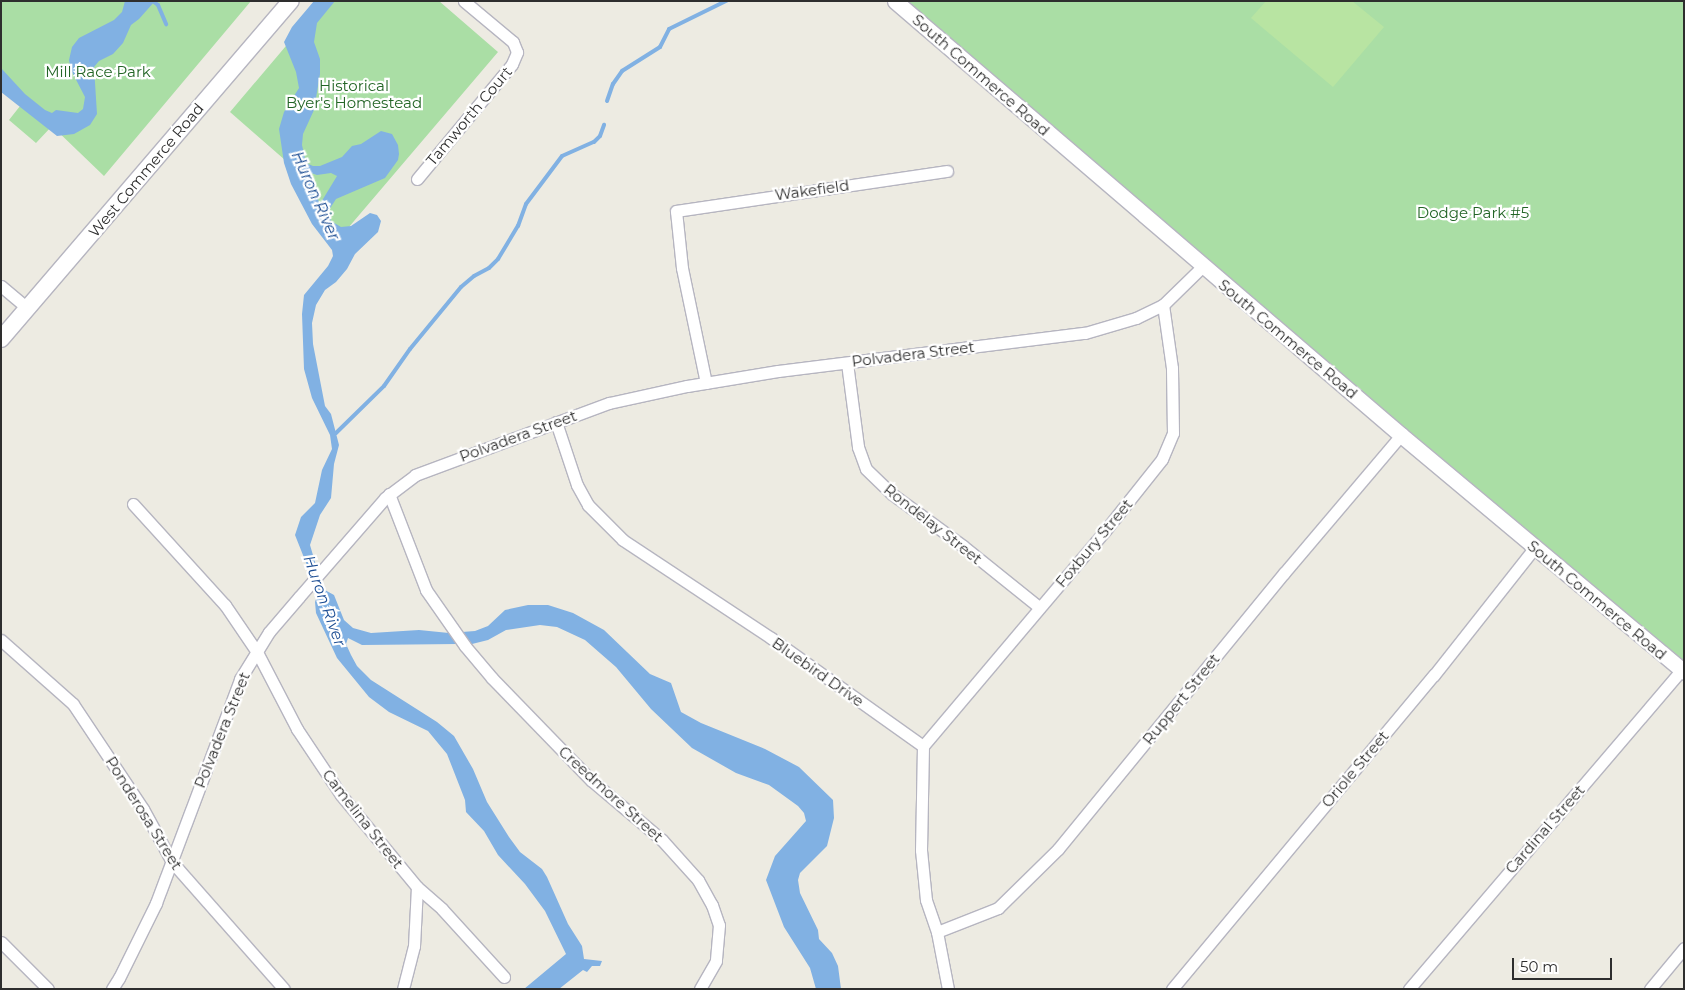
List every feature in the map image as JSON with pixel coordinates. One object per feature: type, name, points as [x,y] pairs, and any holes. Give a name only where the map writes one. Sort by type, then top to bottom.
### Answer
[{"type":"main road","name":"West Commerce Road","points":[[1,339],[291,1]]},
{"type":"street","name":"Tamworth Court","points":[[417,179],[512,64],[517,52],[513,42],[464,1]]},
{"type":"street","name":"South Commerce Road","points":[[895,1],[1401,435],[1682,671]]},
{"type":"street","name":"Wakefield","points":[[706,382],[682,268],[676,211],[947,171]]},
{"type":"street","name":"Polvadera Street","points":[[112,989],[120,978],[156,903],[240,680],[269,632],[389,494],[415,475],[609,403],[706,382],[1085,333],[1136,318],[1163,305],[1203,266]]},
{"type":"street","points":[[1,286],[28,309]]},
{"type":"street","name":"Foxbury Street","points":[[923,746],[1104,532],[1162,459],[1173,433],[1172,368],[1163,305]]},
{"type":"street","name":"Rondelay Street","points":[[847,363],[858,447],[866,469],[892,494],[963,546],[1039,607]]},
{"type":"street","name":"Bluebird Drive","points":[[556,422],[577,485],[588,505],[623,540],[771,638],[923,746]]},
{"type":"street","name":"Ruppert Street","points":[[936,932],[998,908],[1058,849],[1401,435]]},
{"type":"street","name":"Creedmore Street","points":[[389,494],[426,590],[465,646],[492,678],[591,780],[662,840],[698,880],[712,905],[719,925],[716,960],[700,989]]},
{"type":"street","name":"Camelina Street","points":[[133,504],[225,605],[257,652],[297,729],[341,795],[417,887],[442,909],[504,978]]},
{"type":"street","name":"Oriole Street","points":[[1172,989],[1434,674],[1535,547]]},
{"type":"street","name":"Ponderosa Street","points":[[1,640],[73,704],[138,802],[172,862],[284,989]]},
{"type":"street","name":"Cardinal Street","points":[[1409,989],[1682,671]]},
{"type":"street","points":[[923,746],[921,850],[926,900],[936,932],[948,989]]},
{"type":"street","points":[[403,989],[414,946],[417,887]]},
{"type":"street","points":[[1,942],[48,989]]},
{"type":"street","points":[[1650,989],[1684,948]]},
{"type":"green space","name":"Mill Race Park","points":[[1,1],[251,1],[104,176],[52,126],[36,143],[9,120],[24,101],[1,79]]},
{"type":"green space","name":"Historical Byer's Homestead","points":[[324,1],[439,1],[498,52],[337,241],[285,160],[230,112]]},
{"type":"green space","name":"Dodge Park #5","points":[[899,1],[1684,1],[1684,668]]},
{"type":"green space","points":[[1266,1],[1352,1],[1384,27],[1333,87],[1251,18]]},
{"type":"water","points":[[125,1],[155,1],[131,25],[123,43],[113,54],[99,61],[94,67],[97,114],[90,125],[74,134],[57,136],[1,92],[1,68],[25,94],[45,110],[52,113],[56,110],[78,113],[83,109],[85,97],[71,70],[69,60],[72,47],[79,38],[114,20],[122,12]]},
{"type":"water","name":"Huron River","points":[[314,1],[335,1],[317,23],[314,42],[320,59],[320,74],[314,110],[303,134],[302,145],[306,163],[320,166],[342,157],[352,146],[361,144],[381,131],[392,134],[398,145],[399,154],[398,160],[385,178],[336,199],[329,210],[331,221],[341,227],[351,226],[370,213],[377,215],[381,221],[378,232],[355,254],[347,269],[336,282],[325,290],[316,305],[312,323],[313,344],[325,406],[331,414],[339,445],[334,464],[331,498],[320,515],[310,545],[323,589],[334,595],[344,620],[353,628],[371,633],[419,630],[449,633],[475,631],[488,626],[505,610],[528,605],[548,605],[573,613],[604,630],[650,674],[671,683],[681,712],[701,723],[765,749],[799,767],[833,800],[834,818],[827,846],[800,873],[798,880],[800,893],[818,930],[819,939],[832,953],[838,966],[841,989],[816,989],[810,968],[784,927],[766,880],[775,856],[806,821],[804,813],[798,806],[769,785],[736,773],[692,748],[651,709],[616,667],[585,640],[557,627],[540,625],[506,630],[488,640],[472,644],[463,641],[457,644],[362,645],[348,638],[346,644],[357,666],[371,680],[437,722],[454,736],[473,769],[487,802],[509,837],[520,852],[542,869],[547,877],[568,924],[582,946],[584,959],[602,961],[600,966],[592,966],[587,972],[583,970],[559,989],[524,989],[566,954],[545,911],[525,884],[498,855],[484,831],[466,812],[465,800],[447,754],[428,731],[389,712],[369,697],[337,658],[316,613],[315,602],[318,593],[295,535],[301,517],[315,503],[322,470],[332,449],[330,435],[312,398],[304,369],[302,314],[304,295],[328,266],[333,256],[332,250],[312,224],[291,184],[284,163],[279,129],[284,112],[299,88],[296,72],[284,42],[292,27]],"holes":[[[311,173],[317,175],[331,173],[337,176],[320,204],[309,176]]]},
{"type":"waterway","points":[[607,101],[613,84],[622,71],[660,47],[669,29],[726,1]]},
{"type":"waterway","points":[[154,2],[158,5],[166,24]]},
{"type":"waterway","points":[[336,433],[384,386],[410,349],[461,287],[474,276],[489,268],[498,259],[518,226],[526,204],[562,156],[594,142],[600,136],[604,125]]}]
